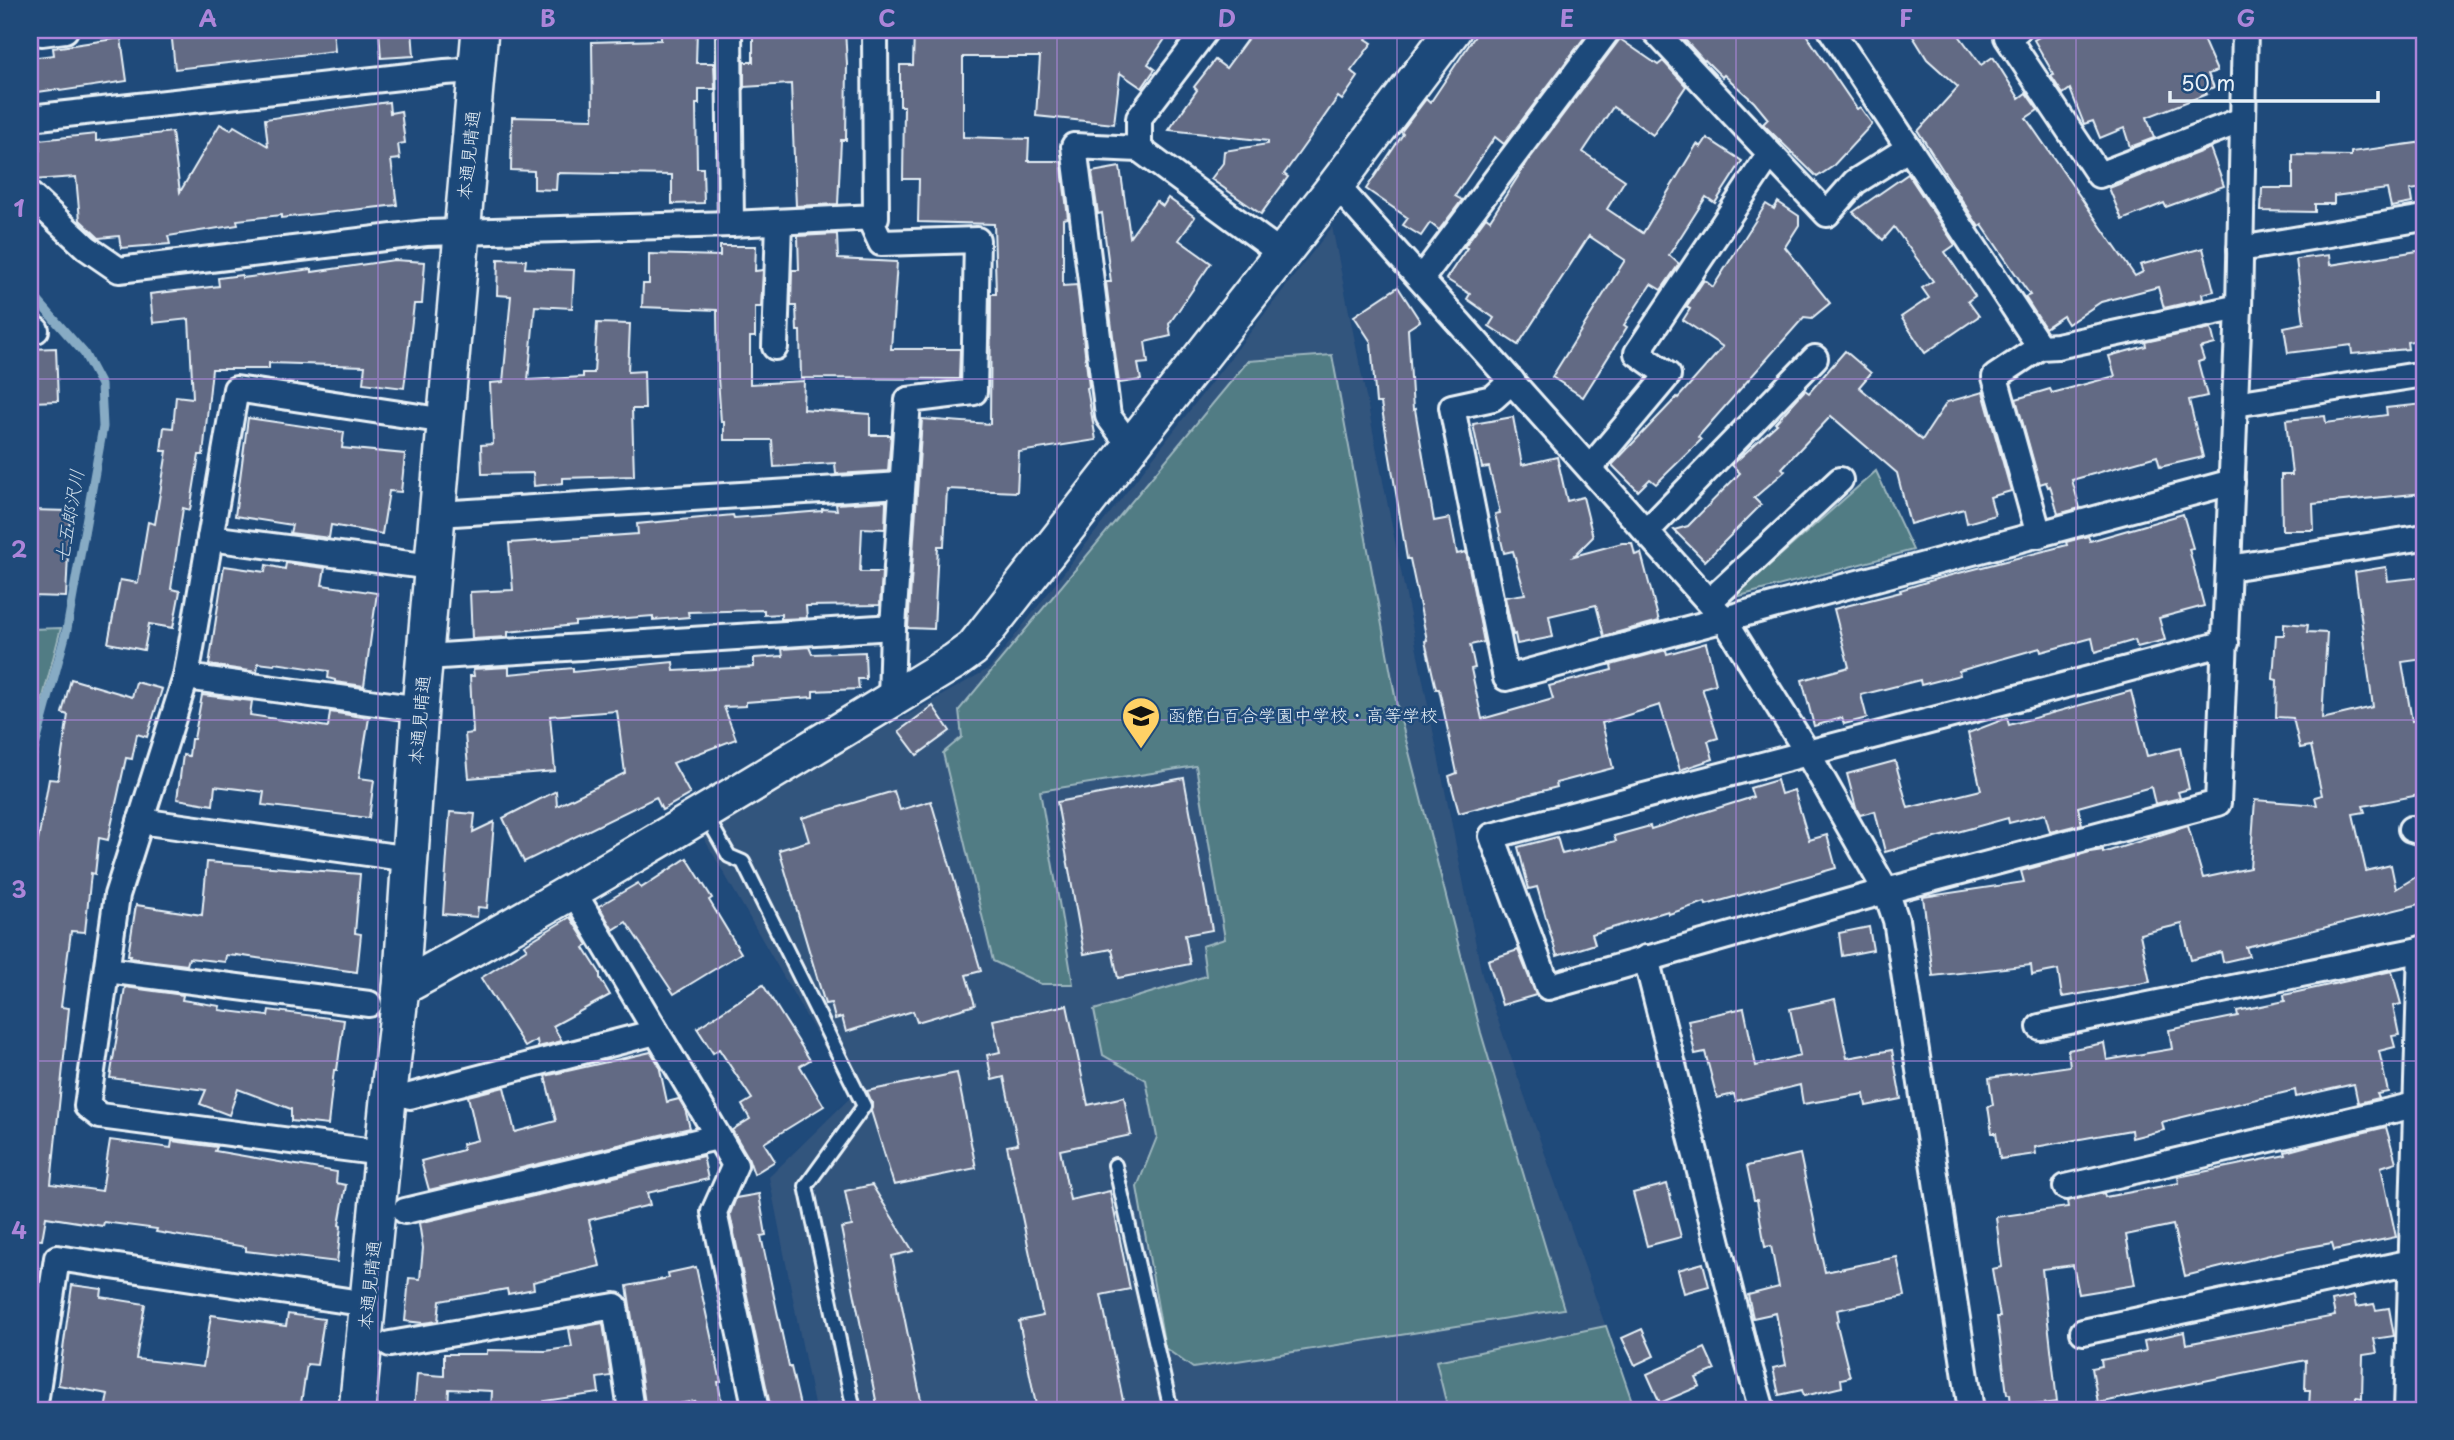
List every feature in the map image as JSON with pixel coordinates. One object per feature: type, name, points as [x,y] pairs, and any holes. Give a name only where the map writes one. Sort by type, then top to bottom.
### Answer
[{"type":"street","points":[[41,30],[42,33],[65,30]]},
{"type":"street","name":"本通見晴通","points":[[357,1410],[401,988],[420,709],[480,30]]},
{"type":"street","points":[[729,30],[731,224]]},
{"type":"street","points":[[30,195],[87,248],[119,270],[461,231],[731,224],[876,217],[875,30]]},
{"type":"street","points":[[1139,149],[1139,118],[1206,30]]},
{"type":"street","points":[[401,988],[573,891],[973,648],[1336,185],[1453,30]]},
{"type":"street","points":[[1421,279],[1608,30]]},
{"type":"street","points":[[1654,30],[1827,214],[1856,182],[1909,148]]},
{"type":"street","points":[[1831,30],[2040,347]]},
{"type":"street","points":[[2018,30],[2007,37],[2099,175],[2242,120]]},
{"type":"street","points":[[2227,643],[1492,836],[1548,987],[1886,891],[2218,803],[2227,643],[2239,307],[2245,30]]},
{"type":"street","points":[[30,118],[477,70]]},
{"type":"street","points":[[1131,447],[1108,416],[1074,146],[1139,149],[1282,254]]},
{"type":"street","points":[[1590,468],[1668,375],[1637,354],[1770,154]]},
{"type":"street","points":[[1336,185],[1717,610],[1807,752],[1886,891],[1896,920],[1971,1410]]},
{"type":"street","points":[[869,217],[881,243],[977,240],[974,392],[908,400],[901,485],[891,700]]},
{"type":"street","points":[[2240,249],[2424,218]]},
{"type":"street","points":[[775,347],[779,222]]},
{"type":"street","points":[[2039,535],[1995,377],[2040,347],[2057,346],[2239,307]]},
{"type":"street","points":[[1647,531],[1815,358]]},
{"type":"street","points":[[2235,404],[2424,374]]},
{"type":"street","points":[[1512,381],[1493,398],[1452,407],[1506,678],[1717,610],[2039,535],[2232,482]]},
{"type":"street","points":[[382,1153],[100,1116],[88,1107],[117,895],[186,677],[236,390],[446,421]]},
{"type":"street","points":[[1717,610],[1840,480]]},
{"type":"street","points":[[438,514],[901,485]]},
{"type":"street","points":[[2229,568],[2424,537]]},
{"type":"street","points":[[210,538],[432,567]]},
{"type":"street","points":[[426,657],[893,627]]},
{"type":"street","points":[[186,677],[420,709]]},
{"type":"street","points":[[140,821],[410,859]]},
{"type":"street","points":[[573,891],[734,1165],[714,1212],[756,1410]]},
{"type":"street","points":[[2040,1027],[2423,949],[2415,1105],[2416,1259],[2407,1410]]},
{"type":"street","points":[[1646,958],[1744,1349],[1762,1410]]},
{"type":"street","points":[[107,970],[369,1004]]},
{"type":"street","points":[[410,1096],[656,1032]]},
{"type":"street","points":[[2066,1186],[2415,1105]]},
{"type":"street","points":[[405,1210],[717,1137]]},
{"type":"street","points":[[34,1410],[57,1258],[369,1304]]},
{"type":"street","points":[[2083,1332],[2416,1259]]},
{"type":"street","points":[[390,1344],[615,1306],[631,1410]]},
{"type":"lane","points":[[704,813],[729,856],[743,862],[864,1106],[806,1186],[854,1410]]},
{"type":"lane","points":[[1115,1165],[1171,1410]]},
{"type":"shaded area","name":"函館白百合学園中学校・高等学校","points":[[1332,227],[1482,975],[1635,1410],[815,1410],[769,1177],[852,1096],[701,833],[990,668]]},
{"type":"green space","points":[[1332,355],[1396,701],[1481,1033],[1564,1309],[1193,1368],[1165,1348],[1137,1187],[1157,1137],[1146,1080],[1103,1055],[1094,1010],[1206,976],[1202,946],[1225,939],[1196,766],[1040,791],[1073,984],[1041,984],[993,961],[943,753],[962,737],[959,710],[1248,361]]},
{"type":"green space","points":[[1876,471],[1913,550],[1732,598]]},
{"type":"green space","points":[[61,628],[30,747],[30,629]]},
{"type":"green space","points":[[1606,1326],[1635,1410],[1448,1410],[1436,1361]]},
{"type":"building","points":[[171,30],[333,30],[335,51],[175,69]]},
{"type":"building","points":[[379,30],[412,30],[414,56],[381,58]]},
{"type":"building","points":[[661,30],[697,30],[696,63],[714,63],[715,89],[699,89],[699,104],[696,104],[697,168],[703,168],[704,203],[672,204],[672,175],[557,173],[556,190],[534,189],[534,171],[511,170],[512,117],[593,119],[592,42],[661,40]]},
{"type":"building","points":[[753,30],[845,30],[846,140],[841,140],[838,204],[796,206],[791,84],[744,87],[744,62],[753,62]]},
{"type":"building","points":[[914,30],[1171,30],[1148,64],[1155,69],[1142,88],[1120,73],[1114,124],[1036,116],[1040,57],[963,57],[963,137],[1029,139],[1028,161],[1061,161],[1068,218],[1063,219],[1063,286],[1077,285],[1087,388],[1096,440],[1019,452],[1017,492],[947,489],[944,546],[938,546],[934,629],[908,628],[922,419],[990,424],[991,294],[996,294],[994,224],[918,222],[919,179],[903,179],[904,106],[900,106],[900,65],[913,65]]},
{"type":"building","points":[[1254,30],[1373,30],[1366,39],[1372,43],[1351,71],[1358,77],[1342,100],[1338,97],[1284,174],[1288,177],[1261,214],[1211,179],[1223,163],[1224,151],[1268,144],[1268,141],[1169,130],[1197,90],[1194,87],[1215,60],[1226,68]]},
{"type":"building","points":[[1479,30],[1590,30],[1504,144],[1495,137],[1455,196],[1462,200],[1439,230],[1430,223],[1421,236],[1403,225],[1408,218],[1366,189],[1403,134],[1401,132],[1426,99],[1430,103]]},
{"type":"building","points":[[1676,30],[1803,30],[1857,109],[1860,107],[1872,124],[1832,167],[1817,177],[1763,124],[1768,119],[1754,102],[1704,61]]},
{"type":"building","points":[[1909,30],[1955,30],[1981,65],[1993,57],[2019,98],[2026,93],[2038,110],[2026,118],[2135,276],[2143,272],[2140,265],[2203,248],[2214,291],[2202,294],[2203,299],[2164,308],[2158,287],[2101,302],[2068,324],[2063,316],[2045,328],[2025,297],[2030,295],[1982,225],[1979,227],[1918,131],[1958,87],[1927,59]]},
{"type":"building","points":[[2052,30],[2199,30],[2217,71],[2208,74],[2214,87],[2205,91],[2207,94],[2147,117],[2154,138],[2130,147],[2124,128],[2100,138],[2093,121],[2084,124],[2070,89],[2063,94],[2034,40]]},
{"type":"building","points":[[121,38],[127,81],[30,93],[30,58],[54,55],[53,48]]},
{"type":"building","points":[[1620,39],[1658,65],[1663,61],[1686,86],[1653,135],[1613,107],[1583,152],[1625,180],[1607,209],[1643,233],[1697,144],[1701,147],[1707,138],[1742,161],[1715,203],[1706,197],[1669,255],[1679,264],[1661,290],[1651,284],[1583,397],[1552,377],[1625,260],[1589,236],[1518,345],[1489,326],[1494,318],[1467,299],[1470,294],[1446,279],[1467,248],[1464,247],[1486,217],[1490,220],[1528,161]]},
{"type":"building","points":[[389,102],[390,113],[401,111],[405,143],[398,144],[400,159],[391,160],[397,205],[281,218],[281,215],[237,220],[238,225],[168,236],[170,244],[121,248],[119,236],[99,238],[80,220],[76,177],[32,180],[30,151],[40,150],[39,140],[96,134],[96,141],[172,132],[180,192],[220,124],[231,130],[234,126],[268,146],[265,119]]},
{"type":"building","points":[[2424,142],[2424,188],[2410,190],[2412,203],[2391,207],[2387,189],[2334,196],[2334,204],[2315,204],[2315,212],[2261,211],[2262,188],[2293,188],[2293,155],[2351,156],[2351,152]]},
{"type":"building","points":[[2210,148],[2224,186],[2166,207],[2164,203],[2122,220],[2109,188]]},
{"type":"building","points":[[1120,167],[1130,237],[1156,201],[1163,206],[1168,198],[1195,217],[1179,240],[1211,263],[1169,324],[1171,336],[1145,342],[1148,363],[1138,364],[1141,380],[1119,383],[1106,282],[1111,282],[1102,213],[1098,214],[1092,172]]},
{"type":"building","points":[[1908,174],[1955,245],[1945,252],[1975,296],[1968,301],[1979,316],[1925,353],[1901,317],[1929,298],[1922,288],[1933,281],[1894,227],[1883,240],[1853,212]]},
{"type":"building","points":[[1778,202],[1799,216],[1799,225],[1785,247],[1830,303],[1812,318],[1804,317],[1698,437],[1701,440],[1656,484],[1650,479],[1638,491],[1612,465],[1678,398],[1723,347],[1683,320],[1690,309],[1686,307],[1704,280],[1713,287],[1766,204],[1774,209]]},
{"type":"building","points":[[837,234],[838,259],[897,262],[891,349],[960,349],[959,379],[801,378],[800,331],[797,331],[796,306],[791,306],[792,270],[799,270],[798,236]]},
{"type":"building","points":[[720,246],[756,246],[755,271],[763,270],[761,307],[755,307],[755,337],[750,337],[750,384],[804,381],[803,409],[870,414],[870,435],[891,435],[888,471],[836,474],[835,463],[774,467],[772,440],[724,440],[718,378],[717,310],[642,307],[643,284],[649,284],[649,254],[720,256]]},
{"type":"building","points":[[2424,250],[2424,339],[2407,342],[2408,349],[2352,354],[2351,345],[2288,353],[2284,327],[2304,323],[2296,259],[2329,255],[2330,265]]},
{"type":"building","points":[[498,259],[526,260],[525,268],[574,270],[572,308],[535,306],[528,380],[583,377],[583,373],[594,373],[597,323],[630,324],[628,372],[644,371],[645,409],[632,409],[634,476],[563,478],[563,483],[534,486],[533,473],[482,474],[481,445],[493,444],[490,383],[503,382],[511,296],[497,295]]},
{"type":"building","points":[[394,260],[425,262],[422,304],[414,304],[404,388],[363,383],[365,366],[269,363],[269,369],[212,369],[203,455],[199,455],[190,510],[183,508],[171,589],[180,591],[173,628],[149,624],[144,650],[108,643],[120,580],[138,583],[148,522],[155,524],[167,451],[161,451],[164,427],[173,428],[176,396],[193,398],[189,319],[153,323],[150,294],[219,286],[218,278],[242,275],[242,278],[312,269],[312,272]]},
{"type":"building","points":[[1398,287],[1420,321],[1408,329],[1413,410],[1415,409],[1434,521],[1450,518],[1457,554],[1466,552],[1484,642],[1470,645],[1475,668],[1471,669],[1482,719],[1553,699],[1549,686],[1612,670],[1611,665],[1666,650],[1667,654],[1706,643],[1716,684],[1702,688],[1718,738],[1708,741],[1713,759],[1680,770],[1660,705],[1602,723],[1613,768],[1556,783],[1557,787],[1459,813],[1449,776],[1457,773],[1439,689],[1436,689],[1425,641],[1427,640],[1410,559],[1407,559],[1381,403],[1376,403],[1371,342],[1354,316]]},
{"type":"building","points":[[2211,328],[2215,344],[2200,348],[2204,360],[2198,362],[2207,396],[2189,400],[2203,457],[2160,467],[2157,456],[2072,480],[2080,508],[2058,514],[2050,486],[2048,487],[2046,482],[2040,484],[2016,399],[2050,389],[2052,393],[2115,376],[2109,356],[2146,346],[2145,342]]},
{"type":"building","points":[[56,348],[58,401],[30,402],[30,349]]},
{"type":"building","points":[[1845,351],[1871,373],[1859,387],[1922,440],[1947,402],[1983,392],[2011,491],[1990,497],[1995,515],[1967,523],[1964,509],[1910,524],[1897,473],[1831,416],[1782,468],[1785,471],[1754,498],[1761,505],[1705,561],[1674,530],[1688,526],[1740,473],[1732,465],[1777,424],[1775,423],[1805,390],[1809,393]]},
{"type":"building","points":[[2424,404],[2424,493],[2313,504],[2314,530],[2282,530],[2281,475],[2292,475],[2286,420],[2325,416],[2326,423],[2387,415],[2386,408]]},
{"type":"building","points":[[1513,417],[1522,465],[1557,457],[1567,501],[1583,497],[1593,537],[1574,556],[1622,543],[1632,543],[1635,555],[1641,553],[1659,621],[1604,636],[1596,605],[1549,616],[1553,637],[1517,644],[1505,597],[1525,594],[1513,551],[1504,553],[1495,514],[1500,513],[1489,467],[1482,468],[1473,424]]},
{"type":"building","points":[[248,418],[344,432],[342,448],[405,454],[401,492],[389,491],[382,534],[331,525],[329,538],[290,533],[292,525],[235,516]]},
{"type":"building","points":[[886,501],[885,529],[862,528],[860,572],[882,572],[880,605],[806,606],[807,618],[781,619],[781,614],[764,615],[764,610],[688,612],[689,617],[653,620],[653,616],[575,622],[575,625],[508,632],[508,637],[472,639],[470,592],[513,590],[509,543],[638,534],[637,524],[733,515],[734,518],[822,509],[837,510],[836,504]]},
{"type":"building","points":[[30,510],[70,511],[66,597],[30,596]]},
{"type":"building","points":[[2183,514],[2193,548],[2189,549],[2204,606],[2159,618],[2165,640],[2137,647],[2135,640],[2095,652],[2092,638],[2041,652],[2040,648],[1959,671],[1960,675],[1921,685],[1920,680],[1861,695],[1867,718],[1844,724],[1842,718],[1814,726],[1802,680],[1849,667],[1834,609],[2067,545],[2066,542],[2088,536],[2090,541]]},
{"type":"building","points":[[286,563],[325,568],[322,585],[377,593],[364,686],[335,682],[328,678],[329,671],[275,663],[258,663],[257,672],[209,665],[224,566],[265,572],[266,565],[285,569]]},
{"type":"building","points":[[2386,567],[2388,581],[2424,577],[2424,659],[2402,662],[2412,721],[2424,719],[2424,794],[2363,806],[2365,812],[2353,814],[2366,871],[2391,865],[2396,889],[2424,872],[2424,903],[2246,947],[2249,956],[2223,962],[2221,952],[2191,960],[2182,924],[2140,934],[2150,982],[2062,997],[2058,970],[2032,975],[2031,965],[1933,976],[1923,897],[2024,882],[2021,871],[2090,852],[2103,850],[2103,853],[2188,826],[2203,878],[2250,868],[2255,800],[2317,805],[2315,797],[2322,795],[2311,746],[2300,748],[2293,718],[2276,717],[2277,680],[2273,679],[2276,635],[2284,635],[2284,623],[2308,625],[2307,632],[2327,633],[2322,719],[2373,707],[2355,572]]},
{"type":"building","points":[[809,647],[812,654],[865,652],[866,679],[858,679],[859,689],[813,691],[813,697],[746,702],[746,706],[724,707],[736,739],[673,763],[690,794],[662,810],[656,797],[524,862],[503,818],[556,791],[557,806],[625,773],[617,711],[550,716],[555,771],[469,778],[465,734],[473,733],[470,676],[474,676],[473,669],[509,667],[509,674],[573,668],[573,672],[673,662],[674,671],[754,667],[754,658],[783,656],[782,649]]},
{"type":"building","points":[[71,679],[132,697],[136,682],[162,689],[147,737],[137,734],[132,759],[126,758],[108,840],[99,838],[95,874],[91,873],[85,932],[71,931],[61,1007],[69,1008],[51,1184],[102,1191],[110,1140],[171,1148],[172,1141],[217,1147],[215,1151],[337,1172],[336,1183],[346,1185],[339,1225],[337,1262],[246,1251],[246,1247],[156,1232],[157,1229],[104,1222],[103,1226],[46,1217],[42,1240],[30,1239],[30,886],[49,779],[58,780],[68,715],[62,713]]},
{"type":"building","points":[[2131,691],[2147,756],[2180,748],[2189,789],[2178,792],[2180,798],[2155,804],[2151,787],[2078,807],[2082,824],[2050,832],[2045,814],[2009,823],[2008,818],[1885,852],[1875,811],[1860,815],[1856,808],[1847,774],[1895,761],[1908,808],[1981,790],[1968,733],[2007,718],[2009,725]]},
{"type":"building","points":[[202,695],[252,701],[250,715],[328,727],[330,712],[369,718],[359,778],[374,780],[369,818],[262,805],[264,792],[215,786],[213,805],[177,799],[183,755],[189,756]]},
{"type":"building","points":[[933,706],[950,731],[917,755],[899,731]]},
{"type":"building","points":[[1184,778],[1212,930],[1185,935],[1190,964],[1118,978],[1112,949],[1084,954],[1057,802]]},
{"type":"building","points":[[1777,780],[1781,794],[1794,790],[1809,840],[1827,835],[1836,868],[1706,905],[1705,902],[1669,914],[1668,911],[1592,934],[1595,944],[1557,956],[1537,887],[1529,889],[1518,847],[1557,837],[1562,854],[1616,841],[1614,836],[1650,826],[1651,829],[1753,797],[1750,788]]},
{"type":"building","points":[[894,791],[900,810],[931,801],[981,971],[966,975],[975,1005],[917,1022],[913,1011],[846,1032],[842,1017],[835,1019],[831,1003],[825,1004],[779,850],[809,841],[802,818]]},
{"type":"building","points":[[450,812],[475,814],[473,832],[494,822],[487,908],[478,907],[477,917],[443,914]]},
{"type":"building","points":[[687,858],[741,953],[674,994],[626,922],[613,930],[599,906],[638,883],[641,888]]},
{"type":"building","points":[[207,862],[360,874],[355,933],[361,934],[357,972],[236,955],[226,955],[225,962],[189,958],[187,965],[130,958],[131,955],[128,955],[136,905],[202,915]]},
{"type":"building","points":[[570,917],[588,945],[584,948],[610,995],[553,1026],[562,1041],[538,1047],[537,1040],[525,1047],[481,978],[527,949],[524,945]]},
{"type":"building","points":[[1869,927],[1873,950],[1842,956],[1839,933]]},
{"type":"building","points":[[1518,950],[1536,995],[1502,1005],[1488,960]]},
{"type":"building","points":[[2392,971],[2401,1004],[2393,1006],[2399,1035],[2392,1036],[2395,1047],[2379,1051],[2388,1092],[2377,1094],[2379,1098],[2358,1103],[2354,1084],[2296,1097],[2295,1090],[2162,1122],[2164,1130],[2132,1138],[2131,1130],[2035,1147],[2036,1154],[2000,1159],[1988,1106],[1993,1105],[1989,1078],[2070,1066],[2068,1050],[2104,1043],[2107,1060],[2172,1049],[2169,1030],[2238,1016],[2237,1011],[2285,1001],[2284,995]]},
{"type":"building","points":[[763,985],[810,1060],[800,1066],[824,1106],[764,1143],[775,1161],[754,1174],[748,1157],[732,1130],[750,1119],[742,1105],[752,1099],[719,1049],[713,1053],[697,1028]]},
{"type":"building","points":[[125,987],[183,995],[182,1000],[220,1006],[219,1010],[268,1016],[269,1010],[344,1020],[337,1070],[334,1070],[328,1125],[291,1121],[291,1109],[238,1089],[229,1115],[200,1104],[206,1090],[110,1078]]},
{"type":"building","points":[[1835,999],[1847,1058],[1892,1050],[1901,1099],[1866,1106],[1864,1094],[1803,1104],[1800,1085],[1736,1101],[1734,1094],[1717,1098],[1705,1052],[1695,1054],[1688,1020],[1744,1008],[1756,1066],[1800,1055],[1790,1009]]},
{"type":"building","points":[[1067,1005],[1088,1105],[1124,1097],[1131,1135],[1060,1150],[1070,1200],[1110,1191],[1130,1289],[1101,1295],[1125,1410],[1037,1410],[1019,1321],[1043,1316],[1007,1146],[1018,1144],[1004,1077],[992,1080],[987,1055],[1000,1052],[993,1020]]},
{"type":"building","points":[[651,1052],[659,1065],[667,1102],[679,1099],[690,1128],[429,1190],[421,1161],[463,1150],[462,1144],[478,1140],[468,1096],[504,1087],[515,1132],[556,1121],[545,1076]]},
{"type":"building","points":[[957,1073],[976,1168],[894,1185],[867,1091]]},
{"type":"building","points":[[2386,1127],[2396,1162],[2381,1167],[2396,1237],[2334,1250],[2332,1243],[2282,1252],[2185,1276],[2173,1225],[2126,1235],[2135,1285],[2079,1294],[2073,1265],[2042,1269],[2057,1402],[2011,1408],[1992,1269],[2002,1267],[1996,1217],[2068,1207],[2067,1201],[2104,1193],[2105,1197],[2179,1183],[2178,1177],[2286,1155],[2285,1152]]},
{"type":"building","points":[[1800,1154],[1825,1272],[1897,1257],[1905,1296],[1837,1310],[1839,1320],[1836,1321],[1850,1377],[1841,1379],[1842,1387],[1804,1396],[1802,1390],[1779,1395],[1773,1368],[1786,1365],[1776,1313],[1753,1318],[1748,1295],[1779,1287],[1771,1246],[1765,1247],[1757,1200],[1754,1200],[1747,1166]]},
{"type":"building","points":[[703,1156],[708,1179],[647,1193],[650,1205],[589,1220],[600,1266],[533,1282],[534,1289],[508,1294],[507,1289],[440,1301],[438,1321],[405,1321],[409,1278],[420,1279],[423,1248],[419,1223]]},
{"type":"building","points":[[1667,1184],[1681,1237],[1647,1246],[1633,1193]]},
{"type":"building","points":[[872,1185],[913,1251],[892,1256],[923,1410],[878,1410],[841,1228],[852,1226],[845,1191]]},
{"type":"building","points":[[759,1194],[766,1235],[761,1236],[801,1410],[771,1410],[730,1214],[736,1198]]},
{"type":"building","points":[[1703,1263],[1709,1286],[1684,1293],[1678,1270]]},
{"type":"building","points":[[696,1267],[721,1382],[718,1382],[723,1410],[697,1410],[695,1401],[646,1410],[627,1286],[669,1278],[668,1273]]},
{"type":"building","points":[[72,1285],[102,1289],[101,1297],[145,1304],[136,1359],[203,1367],[211,1315],[286,1326],[288,1314],[324,1319],[317,1365],[307,1364],[300,1410],[233,1410],[203,1406],[202,1410],[105,1410],[108,1394],[58,1385]]},
{"type":"building","points":[[2354,1296],[2356,1307],[2374,1304],[2376,1310],[2389,1308],[2394,1336],[2374,1339],[2377,1353],[2363,1355],[2362,1398],[2356,1397],[2356,1409],[2309,1407],[2310,1390],[2305,1390],[2306,1360],[2098,1403],[2092,1368],[2102,1366],[2101,1360],[2146,1351],[2144,1341],[2184,1332],[2186,1344],[2335,1316],[2332,1301]]},
{"type":"building","points":[[603,1323],[611,1376],[597,1378],[599,1393],[544,1401],[544,1410],[491,1410],[492,1391],[449,1389],[448,1410],[414,1410],[417,1374],[444,1376],[444,1354],[487,1354],[487,1350],[546,1351],[572,1347],[569,1329]]},
{"type":"building","points":[[1642,1329],[1654,1356],[1635,1365],[1622,1338]]},
{"type":"building","points":[[1705,1348],[1715,1370],[1696,1378],[1700,1386],[1660,1403],[1647,1374]]},
{"type":"waterway","name":"七五郎沢川","points":[[30,292],[84,353],[101,385],[103,427],[67,629],[30,765]]},
{"type":"place","name":"函館白百合学園中学校・高等学校","points":[[1141,750]]}]
